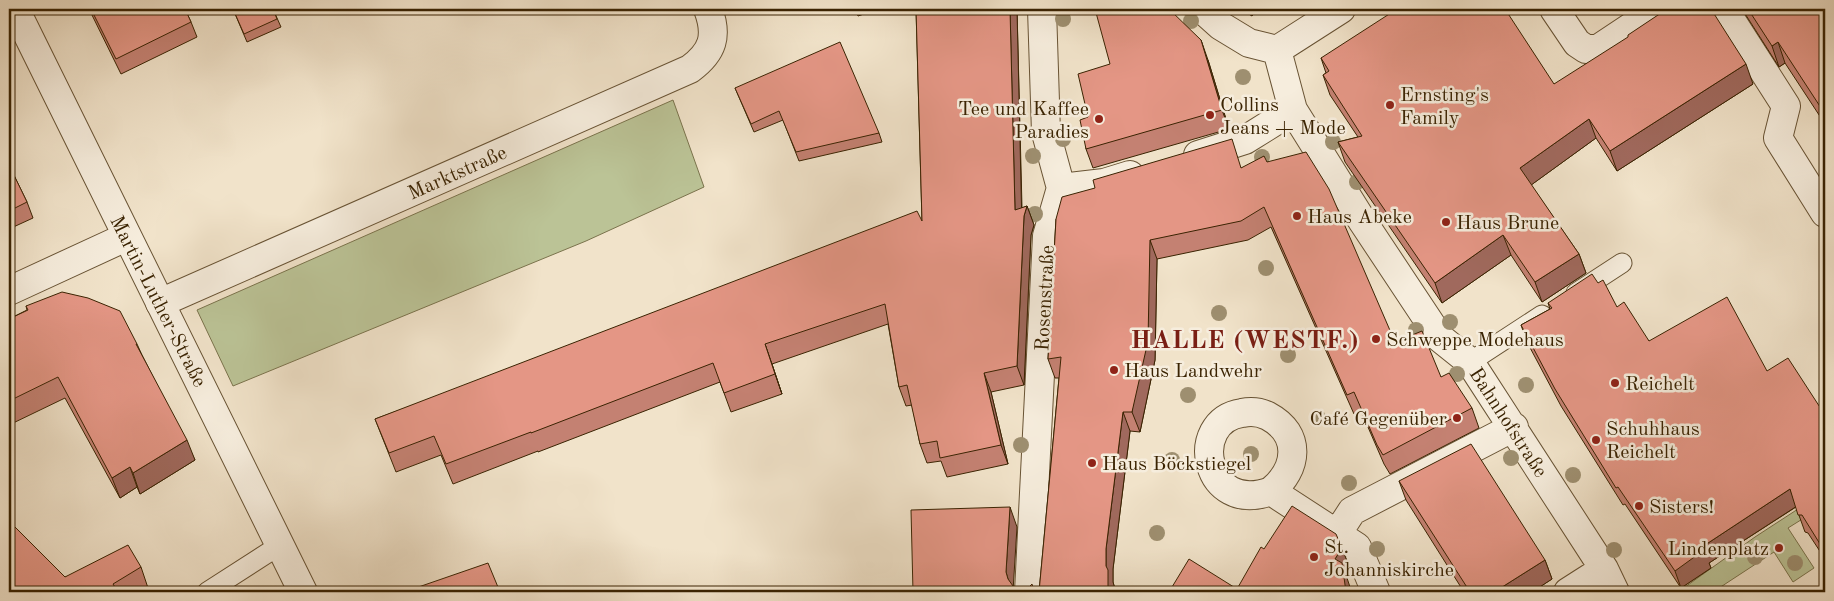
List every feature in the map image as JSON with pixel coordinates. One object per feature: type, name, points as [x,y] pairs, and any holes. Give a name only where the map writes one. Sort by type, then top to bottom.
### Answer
[{"type":"street","name":"Martin-Luther-Straße","points":[[15,9],[303,592]]},
{"type":"street","name":"Marktstraße","points":[[160,303],[690,69],[702,61],[710,49],[714,34],[708,9]]},
{"type":"street","points":[[1042,9],[1046,133],[1061,188],[1104,184],[1245,140],[1293,110]]},
{"type":"street","points":[[1202,9],[1220,26],[1249,43],[1276,50],[1340,9]]},
{"type":"street","points":[[1554,9],[1577,43],[1586,49],[1598,48],[1658,9]]},
{"type":"street","points":[[1724,9],[1786,106],[1778,138],[1825,213]]},
{"type":"street","name":"Bahnhofstraße","points":[[1276,50],[1293,110],[1363,222],[1440,338],[1470,362],[1514,427],[1610,581]]},
{"type":"street","name":"Rosenstraße","points":[[1029,592],[1047,236],[1061,188]]},
{"type":"street","points":[[9,291],[126,236]]},
{"type":"street","points":[[1337,534],[1352,511],[1514,427]]},
{"type":"street","points":[[1271,490],[1357,547],[1376,592]]},
{"type":"street","points":[[1568,592],[1610,581]]},
{"type":"lane","points":[[1470,362],[1622,263]]},
{"type":"lane","points":[[207,592],[280,545]]},
{"type":"green space","points":[[673,100],[704,187],[586,241],[233,386],[197,310]]},
{"type":"green space","points":[[1798,509],[1804,518],[1788,528],[1814,568],[1793,582],[1774,552],[1713,592],[1678,592],[1755,537]]},
{"type":"building","points":[[91,9],[185,9],[191,22],[116,59]]},
{"type":"building","points":[[233,9],[273,9],[277,19],[244,34]]},
{"type":"building","points":[[916,9],[1010,9],[1015,210],[1027,206],[1024,216],[1017,366],[984,373],[1001,445],[940,458],[937,441],[920,444],[907,385],[899,387],[885,304],[765,344],[775,374],[724,393],[713,363],[446,464],[434,436],[389,453],[375,419],[917,211],[922,221]]},
{"type":"building","points":[[1095,9],[1169,9],[1201,40],[1222,110],[1086,149],[1080,120],[1088,117],[1078,74],[1110,64]]},
{"type":"building","points":[[1397,9],[1505,9],[1554,84],[1628,37],[1628,35],[1664,11],[1666,13],[1671,9],[1711,9],[1746,64],[1610,151],[1589,119],[1520,168],[1579,254],[1535,282],[1503,235],[1435,283],[1338,142],[1362,136],[1323,75],[1329,71],[1321,58]]},
{"type":"building","points":[[1748,9],[1825,9],[1825,114],[1778,42],[1772,46]]},
{"type":"building","points":[[840,42],[879,133],[796,152],[779,111],[751,124],[735,88]]},
{"type":"building","points":[[1232,139],[1241,168],[1264,156],[1267,162],[1306,152],[1329,189],[1395,342],[1422,331],[1441,377],[1449,373],[1472,408],[1383,455],[1354,392],[1347,395],[1264,207],[1241,221],[1150,240],[1148,341],[1132,412],[1123,412],[1106,549],[1108,592],[1039,592],[1061,357],[1048,359],[1056,219],[1062,197],[1095,188],[1093,180]]},
{"type":"building","points":[[9,165],[27,202],[9,211]]},
{"type":"building","points":[[1592,274],[1598,283],[1603,280],[1617,307],[1624,302],[1649,341],[1727,297],[1767,371],[1788,358],[1825,415],[1825,552],[1802,515],[1798,515],[1790,489],[1702,547],[1704,550],[1675,571],[1618,487],[1616,488],[1555,389],[1521,325],[1552,308],[1548,303]]},
{"type":"building","points":[[62,292],[88,298],[120,311],[187,440],[133,473],[130,467],[112,478],[58,377],[9,401],[9,319],[28,310],[26,306]]},
{"type":"building","points":[[1471,444],[1545,560],[1499,589],[1499,592],[1470,592],[1399,481]]},
{"type":"building","name":"St. Johanniskirche","points":[[1292,506],[1336,534],[1342,548],[1335,559],[1342,563],[1346,592],[1169,592],[1189,559],[1237,589],[1261,547],[1264,549]]},
{"type":"building","points":[[1010,507],[1006,572],[1013,586],[1021,588],[1029,587],[1032,584],[1034,592],[913,592],[911,510]]},
{"type":"building","points":[[9,521],[65,577],[128,545],[141,567],[113,584],[118,592],[9,592]]},
{"type":"building","points":[[488,563],[500,592],[404,592]]},
{"type":"place","name":"Ernsting's Family","points":[[1390,105]]},
{"type":"place","name":"Collins Jeans + Mode","points":[[1210,115]]},
{"type":"place","name":"Tee und Kaffee Paradies","points":[[1099,119]]},
{"type":"place","name":"Haus Abeke","points":[[1297,216]]},
{"type":"place","name":"Haus Brune","points":[[1446,222]]},
{"type":"place","name":"Schweppe Modehaus","points":[[1376,339]]},
{"type":"place","name":"Haus Landwehr","points":[[1114,370]]},
{"type":"place","name":"Reichelt","points":[[1615,383]]},
{"type":"place","name":"Café Gegenüber","points":[[1457,418]]},
{"type":"place","name":"Schuhhaus Reichelt","points":[[1596,440]]},
{"type":"place","name":"Haus Böckstiegel","points":[[1092,463]]},
{"type":"place","name":"Sisters!","points":[[1639,506]]},
{"type":"place","name":"Lindenplatz","points":[[1779,548]]},
{"type":"place","name":"St. Johanniskirche","points":[[1314,557]]},
{"type":"district","name":"HALLE (WESTF.)","points":[[1245,339]]}]
